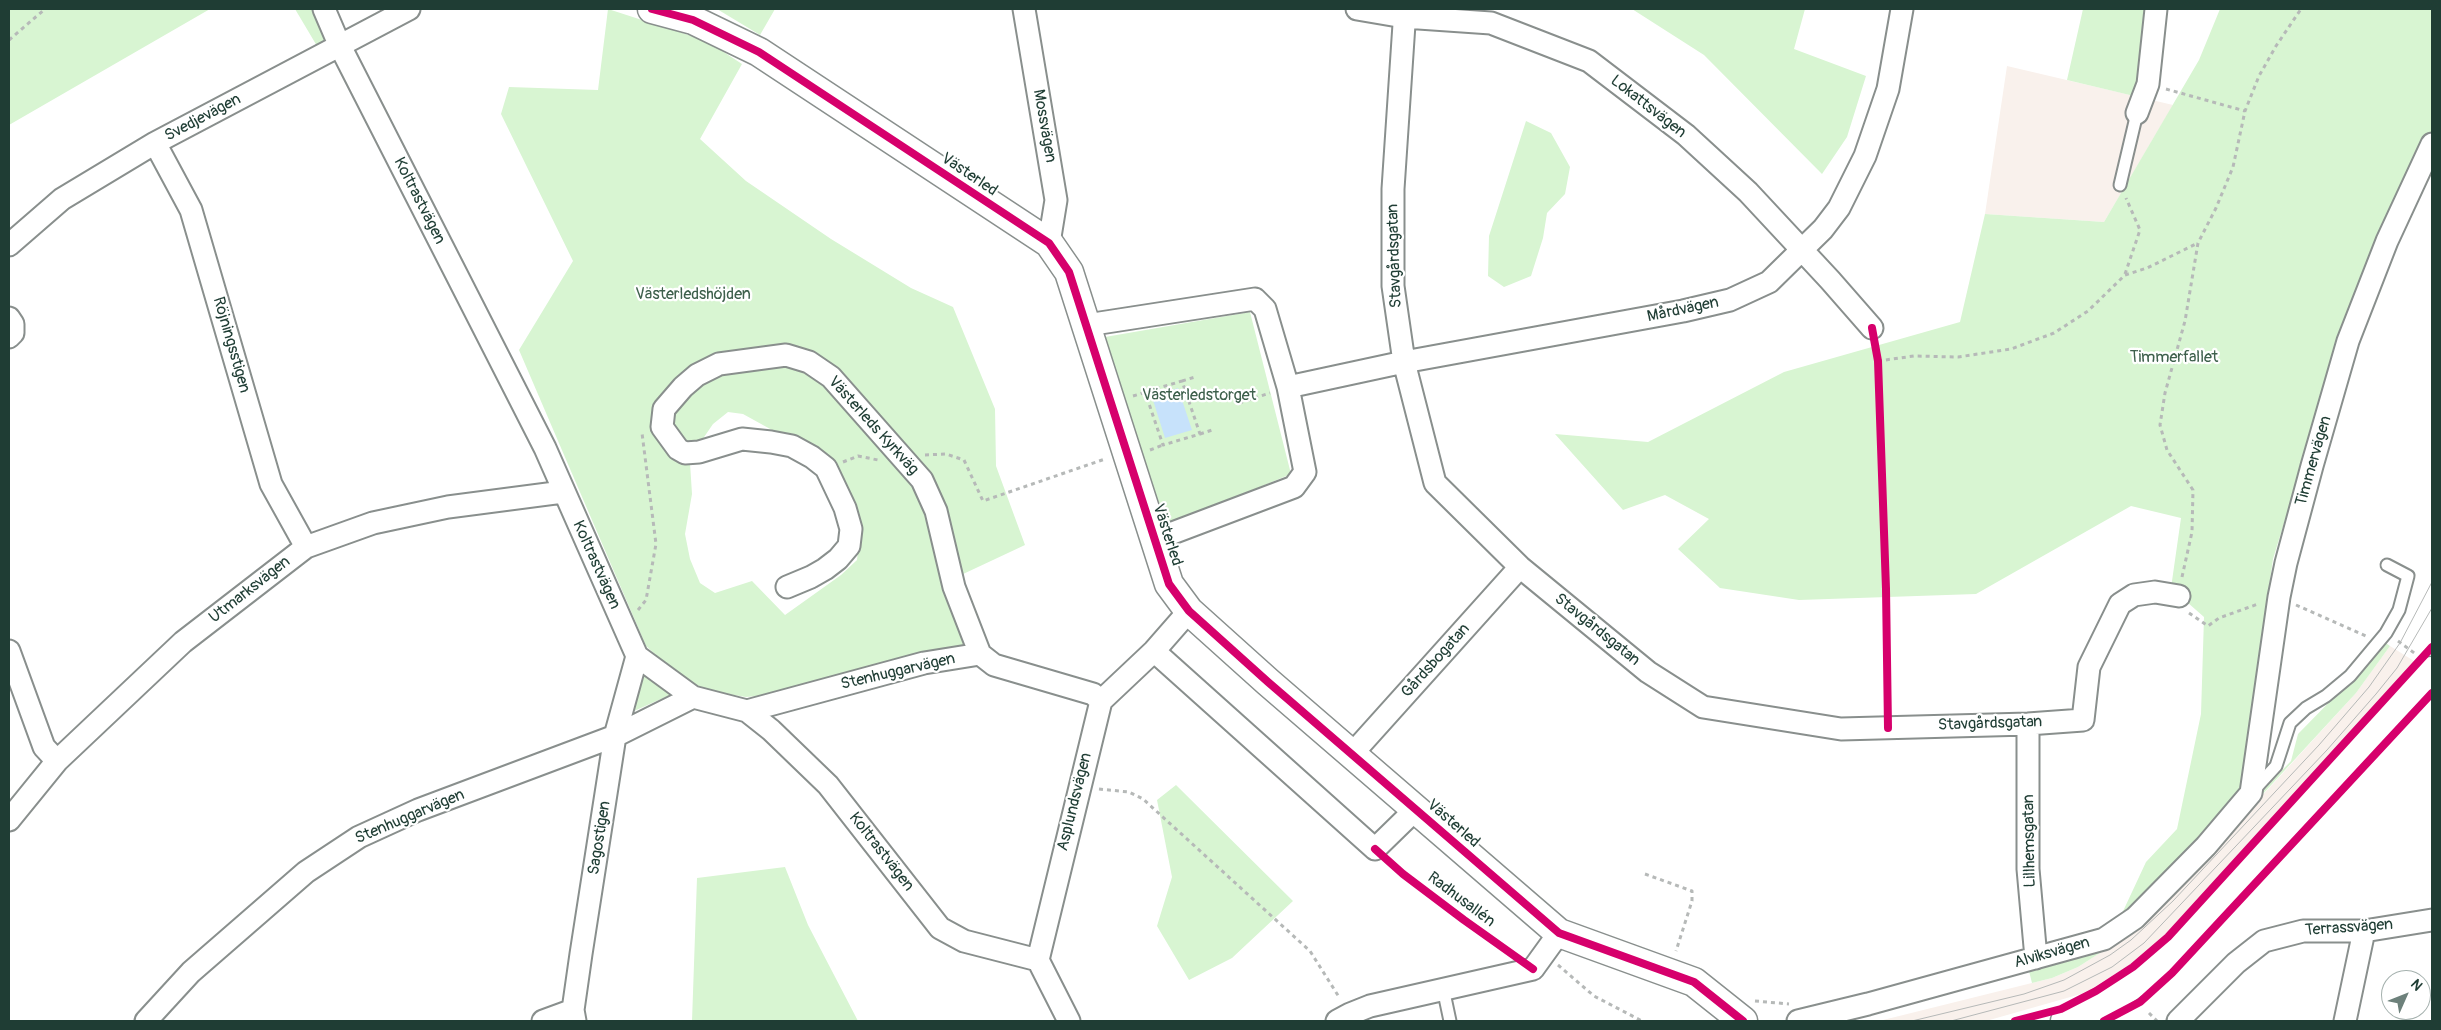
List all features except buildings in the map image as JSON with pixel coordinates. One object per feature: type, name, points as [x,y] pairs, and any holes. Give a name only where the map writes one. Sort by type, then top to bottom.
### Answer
[{"type":"street","name":"Koltrastvägen","points":[[324,9],[339,44],[545,448],[637,656],[693,697],[747,710],[771,730],[828,785],[940,928],[964,941],[1038,960]]},
{"type":"street","name":"Svedjevägen","points":[[9,245],[62,199],[155,143],[339,44],[410,9]]},
{"type":"street","name":"Västerled","points":[[652,9],[693,20],[759,52],[1049,244],[1069,272],[1087,325],[1138,452],[1154,540],[1169,584],[1189,611],[1416,809],[1545,952],[1669,974],[1694,982],[1748,1011]]},
{"type":"street","name":"Mossvägen","points":[[1024,9],[1056,200],[1049,244]]},
{"type":"street","name":"Lokattsvägen","points":[[1357,9],[1491,23],[1589,61],[1686,136],[1748,192],[1872,328]]},
{"type":"street","name":"Mårdvägen","points":[[1288,387],[1404,362],[1673,313],[1730,300],[1769,282],[1823,229],[1839,208],[1865,156],[1888,89],[1902,9]]},
{"type":"street","points":[[2137,113],[2148,84],[2156,9]]},
{"type":"street","name":"Stavgårdsgatan","points":[[1405,13],[1393,218],[1393,286],[1404,362],[1436,483],[1520,567],[1648,672],[1703,707],[1841,729],[2028,724],[2083,720],[2089,667],[2120,604],[2134,595],[2155,592],[2179,596]]},
{"type":"street","name":"Röjningsstigen","points":[[155,143],[191,210],[271,484],[306,547]]},
{"type":"street","name":"Timmervägen","points":[[2251,793],[2279,597],[2286,563],[2312,466],[2348,341],[2387,241],[2432,145]]},
{"type":"street","points":[[1087,325],[1255,299],[1265,308],[1288,387],[1306,472],[1294,487],[1154,540]]},
{"type":"street","points":[[9,318],[13,324],[13,333],[9,337]]},
{"type":"street","name":"Västerleds Kyrkväg","points":[[826,468],[812,457],[792,446],[771,442],[742,440],[699,452],[685,453],[678,448],[662,427],[664,409],[683,387],[697,375],[719,364],[786,355],[809,362],[831,377],[922,480],[936,511],[954,587],[980,654]]},
{"type":"street","points":[[787,587],[811,577],[824,569],[838,559],[849,546],[851,529],[847,515],[826,468]]},
{"type":"street","name":"Utmarksvägen","points":[[9,820],[57,762],[183,642],[306,547],[373,523],[410,515],[448,507],[563,492]]},
{"type":"street","name":"Gårdsbogatan","points":[[1352,754],[1520,567]]},
{"type":"street","points":[[980,654],[994,665],[1093,694],[1101,700],[1154,651],[1189,611]]},
{"type":"street","points":[[9,651],[44,747],[57,762]]},
{"type":"street","points":[[1154,651],[1375,849]]},
{"type":"street","name":"Stenhuggarvägen","points":[[747,710],[924,663],[980,654]]},
{"type":"street","name":"Sagostigen","points":[[574,1016],[615,736],[637,656]]},
{"type":"street","points":[[2065,1021],[2100,1007],[2146,976],[2182,941],[2424,663]]},
{"type":"street","name":"Stenhuggarvägen","points":[[146,1021],[198,965],[306,872],[358,837],[418,810],[615,736],[693,697]]},
{"type":"street","name":"Asplundsvägen","points":[[1038,960],[1101,700]]},
{"type":"street","name":"Lillhemsgatan","points":[[2028,724],[2028,869],[2036,958]]},
{"type":"street","name":"Alviksvägen","points":[[1798,1013],[2036,958],[2104,938],[2135,918],[2206,846],[2251,793]]},
{"type":"street","name":"Västerled","points":[[1375,849],[1416,809]]},
{"type":"street","name":"Terrassvägen","points":[[2178,1021],[2236,963],[2264,941],[2303,931],[2364,931],[2432,920]]},
{"type":"street","points":[[2345,1021],[2364,931]]},
{"type":"street","points":[[1344,1017],[1443,988],[1545,952]]},
{"type":"street","points":[[1038,960],[1069,1021]]},
{"type":"street","points":[[544,1021],[574,1016]]},
{"type":"lane","points":[[2120,185],[2137,113]]},
{"type":"lane","points":[[2251,793],[2276,766],[2290,723],[2306,708],[2326,696],[2350,676],[2386,633],[2400,610],[2408,576],[2387,565]]},
{"type":"lane","points":[[1443,988],[1450,1021]]},
{"type":"path","points":[[9,40],[45,9]]},
{"type":"path","points":[[2302,9],[2263,68],[2245,110],[2233,167],[2216,208],[2198,243],[2185,321],[2165,393],[2160,425],[2166,450],[2193,490],[2192,532],[2179,596],[2187,611],[2208,626],[2219,618],[2279,597],[2374,639],[2386,633],[2424,663]]},
{"type":"path","points":[[2148,84],[2245,110]]},
{"type":"path","points":[[2120,185],[2140,230],[2125,275]]},
{"type":"path","points":[[1878,361],[1914,356],[1958,357],[2011,349],[2054,333],[2088,311],[2125,275],[2147,268],[2198,243]]},
{"type":"path","points":[[1872,328],[1878,371]]},
{"type":"path","points":[[1132,396],[1195,377]]},
{"type":"path","points":[[1182,381],[1200,434]]},
{"type":"path","points":[[1239,403],[1288,387]]},
{"type":"path","points":[[1145,392],[1163,445]]},
{"type":"path","points":[[624,628],[646,600],[656,544],[642,434],[643,426]]},
{"type":"path","points":[[826,468],[858,456],[880,460],[905,460],[921,455],[946,454],[964,460],[983,501],[1074,469],[1212,430]]},
{"type":"path","points":[[1079,787],[1129,792],[1143,799],[1310,951],[1344,1017]]},
{"type":"path","points":[[1645,874],[1692,891],[1692,901],[1669,974]]},
{"type":"path","points":[[1748,1011],[1798,1013]]},
{"type":"path","points":[[2149,1013],[2157,1021]]},
{"type":"shaded area","points":[[2007,66],[2173,105],[2104,222],[1985,214]]},
{"type":"shaded area","points":[[2390,646],[2414,661],[2389,692],[2306,783],[2165,935],[2137,960],[2081,994],[1986,1021],[1879,1021],[2052,978],[2078,967],[2125,937],[2191,872],[2356,693]]},
{"type":"green space","points":[[9,9],[210,9],[9,125]]},
{"type":"green space","points":[[295,9],[314,9],[331,38],[317,46]]},
{"type":"green space","name":"Västerledshöjden","points":[[608,9],[707,41],[742,64],[700,139],[746,181],[831,239],[911,288],[953,307],[995,409],[996,466],[1025,545],[961,575],[961,626],[964,648],[792,693],[746,697],[702,690],[669,667],[646,646],[519,350],[573,261],[501,114],[509,87],[598,90]],"holes":[[[728,412],[743,414],[781,435],[843,494],[859,542],[857,560],[841,575],[785,615],[752,581],[715,593],[700,583],[690,559],[685,534],[692,494],[690,463],[700,443],[713,424]]]},
{"type":"green space","points":[[717,9],[775,9],[760,35]]},
{"type":"green space","points":[[1632,9],[1805,9],[1794,49],[1866,76],[1847,137],[1822,174],[1704,55]]},
{"type":"green space","points":[[2083,9],[2147,9],[2139,83],[2134,96],[2067,80]]},
{"type":"green space","name":"Timmerfallet","points":[[2220,9],[2432,9],[2432,133],[2425,145],[2311,435],[2273,559],[2239,797],[2118,922],[2146,862],[2177,829],[2201,714],[2204,617],[2171,588],[2181,518],[2131,506],[1976,594],[1799,600],[1720,588],[1678,549],[1709,519],[1665,495],[1623,510],[1555,434],[1648,442],[1784,372],[1960,322],[1985,214],[2104,222],[2199,60]]},
{"type":"green space","points":[[1526,121],[1551,133],[1570,167],[1565,194],[1547,213],[1543,238],[1531,276],[1504,287],[1488,276],[1489,236]]},
{"type":"green space","name":"Västerledstorget","points":[[1250,312],[1291,474],[1166,526],[1105,337]]},
{"type":"green space","points":[[2383,641],[2390,646],[2356,693],[2191,872],[2125,937],[2078,967],[2052,978],[2032,983],[2029,971],[2100,946],[2260,793],[2291,761],[2298,734],[2346,685]]},
{"type":"green space","points":[[644,675],[672,694],[632,712]]},
{"type":"green space","points":[[1176,785],[1293,901],[1232,958],[1189,980],[1157,926],[1172,877],[1157,800]]},
{"type":"green space","points":[[785,867],[808,925],[858,1021],[692,1021],[697,878]]},
{"type":"water","points":[[1178,388],[1192,430],[1165,438],[1152,397]]},
{"type":"tram line","points":[[1912,1021],[2024,994],[2064,980],[2110,955],[2131,940],[2173,901],[2319,745],[2369,687],[2400,643],[2432,582]]},
{"type":"tram line","points":[[1951,1021],[2064,991],[2112,967],[2144,943],[2327,750],[2376,694],[2397,668],[2432,608]]},
{"type":"cycle path","points":[[652,9],[693,20],[759,52],[1049,243],[1069,272],[1169,584],[1189,611],[1268,682],[1559,933],[1694,982],[1743,1021]]},
{"type":"cycle path","points":[[1872,328],[1878,361],[1886,589],[1888,728]]},
{"type":"cycle path","points":[[2015,1021],[2061,1009],[2096,991],[2133,967],[2168,937],[2432,647]]},
{"type":"cycle path","points":[[2104,1021],[2140,1002],[2172,973],[2432,693]]},
{"type":"cycle path","name":"Radhusallén","points":[[1375,849],[1403,874],[1533,969]]}]
